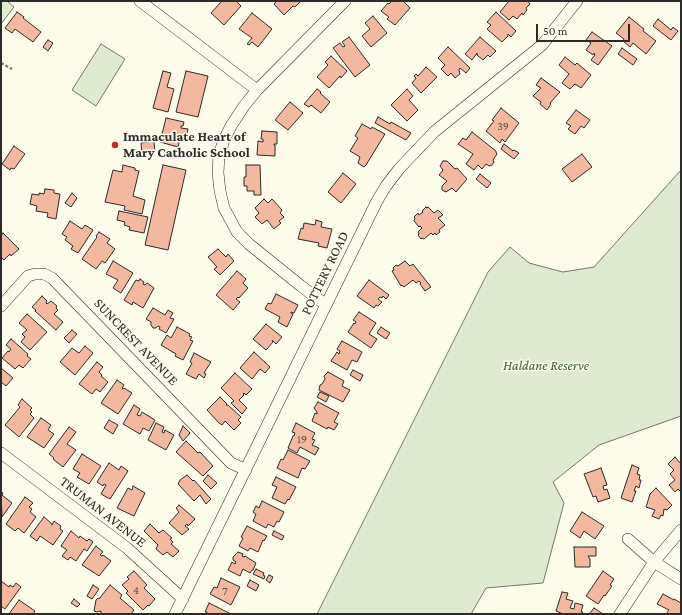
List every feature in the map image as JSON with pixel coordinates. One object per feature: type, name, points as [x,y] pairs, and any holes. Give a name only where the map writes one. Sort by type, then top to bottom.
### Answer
[{"type":"street","points":[[140,1],[257,90]]},
{"type":"street","points":[[326,305],[248,244],[237,232],[224,208],[220,191],[218,173],[219,155],[231,126],[257,90],[345,1]]},
{"type":"street","name":"POTTERY ROAD","points":[[175,614],[377,201],[398,169],[434,132],[542,45],[577,1]]},
{"type":"street","name":"SUNCREST AVENUE","points":[[1,306],[28,276],[44,274],[52,278],[232,463],[246,470]]},
{"type":"street","name":"TRUMAN AVENUE","points":[[1,453],[128,548],[183,599]]},
{"type":"street","points":[[620,614],[654,562],[681,530]]},
{"type":"street","points":[[628,539],[654,562],[681,579]]},
{"type":"path","points":[[1,63],[12,69]]},
{"type":"green space","points":[[1,1],[7,1],[14,7],[1,24]]},
{"type":"green space","points":[[101,44],[125,59],[96,106],[72,90]]},
{"type":"green space","name":"Haldane Reserve","points":[[681,170],[681,416],[599,445],[553,482],[564,503],[543,583],[486,588],[471,614],[317,614],[488,272],[510,247],[529,263],[563,272],[594,267]]},
{"type":"building","points":[[222,1],[236,1],[241,6],[224,25],[211,13]]},
{"type":"building","points":[[277,1],[301,1],[295,7],[293,6],[284,15],[274,4]]},
{"type":"building","points":[[390,1],[403,1],[410,8],[395,25],[387,19],[389,17],[381,11],[388,3],[389,4],[391,2]]},
{"type":"building","points":[[509,1],[528,1],[530,4],[526,8],[527,10],[523,15],[522,13],[517,19],[513,16],[509,20],[500,12]]},
{"type":"building","points":[[17,12],[41,32],[33,42],[15,29],[12,33],[5,28]]},
{"type":"building","points":[[496,12],[516,31],[511,37],[508,34],[502,42],[487,29],[491,25],[487,22]]},
{"type":"building","points":[[252,13],[272,29],[258,47],[252,42],[249,45],[247,44],[252,38],[239,29]]},
{"type":"building","points":[[373,16],[387,33],[371,47],[362,36],[370,29],[365,23]]},
{"type":"building","points":[[629,17],[656,41],[646,54],[633,43],[630,47],[623,41],[624,39],[616,33]]},
{"type":"building","points":[[658,19],[671,30],[673,27],[678,31],[671,40],[653,26]]},
{"type":"building","points":[[592,32],[612,46],[598,65],[591,60],[595,55],[594,53],[593,55],[586,50],[591,43],[586,40]]},
{"type":"building","points":[[349,37],[370,65],[355,77],[333,48],[340,43],[343,47],[345,46],[342,42]]},
{"type":"building","points":[[480,37],[496,51],[490,57],[488,55],[483,60],[477,55],[477,53],[472,60],[465,54]]},
{"type":"building","points":[[48,40],[53,43],[48,51],[43,47]]},
{"type":"building","points":[[448,47],[470,68],[466,73],[460,68],[460,74],[455,78],[451,73],[448,76],[441,69],[445,65],[438,58]]},
{"type":"building","points":[[622,48],[637,59],[633,65],[618,54]]},
{"type":"building","points":[[331,56],[347,71],[329,88],[317,77],[328,65],[325,62]]},
{"type":"building","points":[[565,57],[575,65],[577,63],[591,75],[581,88],[575,84],[570,89],[562,83],[569,74],[559,65]]},
{"type":"building","points":[[426,67],[437,77],[421,93],[412,83],[416,78],[414,76],[416,74],[418,76]]},
{"type":"building","points":[[163,71],[171,73],[167,87],[174,89],[168,112],[153,108]]},
{"type":"building","points":[[186,71],[208,76],[198,117],[176,112]]},
{"type":"building","points":[[541,78],[560,92],[550,103],[551,104],[547,110],[540,104],[541,102],[533,96],[541,88],[536,85]]},
{"type":"building","points":[[317,89],[330,102],[321,113],[311,105],[309,107],[304,104]]},
{"type":"building","points":[[407,89],[413,96],[409,100],[418,110],[407,121],[391,105]]},
{"type":"building","points":[[290,102],[303,113],[288,130],[275,120]]},
{"type":"building","points":[[501,108],[519,123],[505,142],[502,139],[500,143],[486,131],[494,121],[492,120]]},
{"type":"building","points":[[576,110],[590,120],[584,128],[581,126],[575,134],[568,129],[571,126],[566,123]]},
{"type":"building","points":[[378,117],[411,133],[406,140],[375,123]]},
{"type":"building","points":[[166,118],[184,122],[181,128],[188,129],[186,138],[179,136],[178,138],[180,139],[178,147],[160,142]]},
{"type":"building","points":[[362,124],[371,129],[372,127],[385,134],[364,167],[358,163],[360,157],[350,151],[358,138],[355,136]]},
{"type":"building","points":[[262,131],[277,132],[277,144],[274,144],[275,156],[257,155],[258,141],[263,142],[263,139],[261,139]]},
{"type":"building","points":[[472,132],[496,151],[497,154],[492,165],[489,166],[486,164],[482,169],[478,165],[474,170],[466,164],[473,154],[458,144],[463,138],[466,140]]},
{"type":"building","points":[[154,141],[155,153],[142,154],[141,143]]},
{"type":"building","points":[[504,144],[513,151],[514,150],[519,153],[514,159],[501,149]]},
{"type":"building","points":[[14,146],[25,154],[14,169],[11,168],[10,170],[2,164]]},
{"type":"building","points":[[582,154],[592,167],[572,182],[562,169]]},
{"type":"building","points":[[443,161],[447,161],[455,169],[457,168],[467,179],[456,192],[452,188],[446,192],[442,190],[442,186],[447,181],[439,175],[443,170],[440,166]]},
{"type":"building","points":[[123,165],[135,168],[135,170],[139,171],[133,196],[145,200],[142,214],[124,210],[125,206],[105,202],[113,170],[122,172]]},
{"type":"building","points":[[163,165],[186,170],[168,250],[145,245]]},
{"type":"building","points":[[246,165],[260,165],[261,195],[254,195],[254,191],[247,191],[247,186],[244,186]]},
{"type":"building","points":[[343,173],[356,184],[341,203],[328,192]]},
{"type":"building","points":[[480,174],[491,183],[487,188],[476,179]]},
{"type":"building","points":[[45,189],[54,190],[54,193],[60,194],[56,219],[47,217],[48,213],[36,211],[37,206],[30,204],[32,194],[44,194]]},
{"type":"building","points":[[72,193],[77,198],[71,207],[65,203]]},
{"type":"building","points":[[264,199],[268,203],[272,199],[282,210],[280,213],[284,217],[279,221],[281,223],[274,229],[267,220],[262,224],[255,217],[259,213],[255,208]]},
{"type":"building","points":[[426,207],[434,213],[438,210],[443,215],[438,218],[445,225],[436,235],[435,233],[433,235],[431,233],[424,239],[421,239],[418,232],[422,228],[420,226],[419,227],[414,221],[414,217],[418,213],[419,215],[423,212],[422,211]]},
{"type":"building","points":[[119,211],[148,217],[144,233],[129,230],[130,227],[124,225],[125,222],[117,220]]},
{"type":"building","points":[[316,220],[322,222],[321,227],[332,229],[327,248],[318,246],[319,243],[298,239],[304,223],[315,225]]},
{"type":"building","points":[[70,221],[82,229],[85,225],[93,230],[78,253],[71,249],[73,246],[65,240],[67,237],[62,234]]},
{"type":"building","points":[[99,232],[110,239],[107,243],[115,249],[105,263],[102,261],[96,269],[82,259]]},
{"type":"building","points":[[3,233],[19,249],[11,256],[10,254],[4,260],[1,257],[1,236]]},
{"type":"building","points":[[218,249],[226,257],[228,254],[234,261],[220,275],[214,269],[217,267],[208,257]]},
{"type":"building","points":[[113,261],[133,273],[121,293],[113,288],[118,280],[106,274]]},
{"type":"building","points":[[405,261],[410,266],[413,264],[431,287],[425,291],[419,281],[416,283],[413,280],[404,287],[402,285],[401,286],[392,271],[396,265],[398,266]]},
{"type":"building","points":[[237,271],[246,279],[243,283],[248,288],[239,298],[238,297],[236,299],[240,302],[233,310],[216,295]]},
{"type":"building","points":[[140,279],[144,282],[143,284],[145,285],[147,283],[154,288],[143,308],[133,302],[132,305],[124,300],[136,280],[139,281]]},
{"type":"building","points":[[369,280],[389,295],[386,299],[383,296],[382,298],[380,297],[378,299],[382,302],[374,308],[357,296]]},
{"type":"building","points":[[276,294],[298,305],[294,313],[291,312],[293,314],[287,327],[278,322],[280,317],[265,309],[268,303],[271,304]]},
{"type":"building","points":[[42,296],[47,301],[47,304],[51,301],[57,306],[56,308],[58,310],[54,314],[63,322],[56,330],[32,307]]},
{"type":"building","points":[[153,308],[165,315],[168,310],[173,313],[170,318],[174,319],[166,333],[159,329],[160,327],[158,326],[153,328],[151,322],[146,319]]},
{"type":"building","points":[[359,312],[376,323],[369,334],[377,339],[371,348],[348,332],[354,323],[355,324],[356,322],[353,320]]},
{"type":"building","points":[[27,314],[47,332],[30,350],[21,342],[25,337],[22,334],[27,330],[19,323]]},
{"type":"building","points":[[266,324],[282,337],[276,344],[272,340],[273,342],[266,350],[253,339]]},
{"type":"building","points":[[177,327],[190,334],[189,336],[192,337],[190,340],[193,341],[183,360],[175,356],[176,354],[161,345],[167,335],[171,338]]},
{"type":"building","points":[[381,327],[390,333],[386,339],[377,333]]},
{"type":"building","points":[[72,330],[77,334],[69,343],[64,338]]},
{"type":"building","points":[[11,339],[28,354],[27,356],[31,359],[23,368],[19,365],[15,369],[2,358],[11,349],[6,345]]},
{"type":"building","points":[[342,341],[362,352],[357,362],[352,360],[347,370],[331,361],[337,352],[339,354],[340,351],[337,349]]},
{"type":"building","points":[[85,346],[93,353],[75,375],[60,362],[72,348],[79,353]]},
{"type":"building","points":[[254,352],[270,367],[265,373],[260,369],[252,379],[240,368]]},
{"type":"building","points":[[194,353],[211,362],[204,373],[206,374],[204,378],[199,374],[196,379],[186,374],[192,363],[190,362]]},
{"type":"building","points":[[97,362],[103,367],[99,372],[102,375],[101,376],[108,382],[100,392],[96,389],[92,394],[79,384]]},
{"type":"building","points":[[1,368],[13,378],[6,386],[1,382]]},
{"type":"building","points":[[353,370],[363,375],[360,381],[350,375]]},
{"type":"building","points":[[328,372],[344,381],[342,386],[350,390],[343,402],[319,390],[320,385],[325,379],[324,376]]},
{"type":"building","points":[[235,373],[252,389],[246,395],[244,393],[239,400],[247,408],[242,414],[231,403],[234,401],[221,388]]},
{"type":"building","points":[[117,380],[124,385],[122,388],[123,389],[124,388],[132,393],[118,414],[101,403]]},
{"type":"building","points":[[320,392],[329,396],[326,402],[317,397]]},
{"type":"building","points":[[220,397],[227,404],[226,405],[228,405],[241,417],[238,420],[241,423],[234,430],[225,421],[222,425],[219,423],[207,410]]},
{"type":"building","points":[[22,399],[32,408],[30,410],[32,412],[30,414],[34,418],[19,437],[5,425],[20,407],[18,405]]},
{"type":"building","points":[[318,402],[339,413],[334,422],[338,424],[334,430],[328,427],[327,429],[312,421],[315,413],[317,414],[314,408]]},
{"type":"building","points":[[134,405],[140,409],[137,415],[140,416],[142,412],[155,420],[149,431],[143,428],[140,434],[123,424]]},
{"type":"building","points":[[41,418],[51,425],[48,430],[54,434],[44,448],[27,437]]},
{"type":"building","points":[[109,420],[118,425],[113,434],[104,428]]},
{"type":"building","points":[[156,423],[164,427],[162,432],[164,433],[165,430],[174,435],[166,450],[148,440]]},
{"type":"building","points":[[296,423],[315,433],[312,439],[315,440],[312,445],[319,448],[315,455],[300,447],[297,453],[288,448],[295,433],[292,432]]},
{"type":"building","points":[[183,426],[190,433],[183,441],[179,435]]},
{"type":"building","points":[[69,427],[76,432],[67,444],[76,450],[63,467],[49,454]]},
{"type":"building","points":[[186,441],[198,453],[200,452],[213,466],[203,476],[176,452]]},
{"type":"building","points":[[288,450],[310,461],[305,469],[302,468],[298,478],[277,468],[281,459],[283,460]]},
{"type":"building","points":[[82,454],[101,466],[89,484],[77,477],[80,473],[73,469]]},
{"type":"building","points":[[675,457],[681,464],[681,492],[678,489],[675,492],[669,485],[675,480],[670,474],[674,470],[668,464]]},
{"type":"building","points":[[109,463],[119,470],[121,466],[128,471],[110,499],[101,494],[106,485],[104,484],[103,486],[97,482]]},
{"type":"building","points":[[632,465],[639,468],[637,474],[640,475],[639,480],[641,480],[639,488],[636,486],[634,491],[636,491],[632,502],[621,498]]},
{"type":"building","points":[[601,468],[607,485],[603,486],[604,490],[607,489],[610,498],[598,502],[596,496],[593,497],[584,474]]},
{"type":"building","points":[[187,475],[193,481],[194,480],[211,499],[206,504],[200,495],[194,501],[178,484],[180,480]]},
{"type":"building","points":[[208,475],[217,483],[211,489],[203,481]]},
{"type":"building","points":[[276,477],[296,487],[285,504],[272,498],[277,487],[272,485]]},
{"type":"building","points":[[133,486],[145,493],[134,516],[117,508],[128,488],[132,490]]},
{"type":"building","points":[[656,488],[672,505],[667,510],[664,509],[663,516],[661,515],[659,519],[652,516],[655,510],[646,507],[650,494]]},
{"type":"building","points":[[1,492],[3,493],[2,495],[12,503],[2,517]]},
{"type":"building","points":[[25,497],[33,503],[29,507],[32,509],[30,512],[36,517],[24,533],[18,528],[15,531],[6,524]]},
{"type":"building","points":[[262,501],[284,512],[279,522],[277,521],[274,527],[268,524],[266,528],[253,521],[256,514],[253,512],[256,506],[259,508]]},
{"type":"building","points":[[179,505],[195,519],[188,526],[187,524],[185,526],[189,529],[182,535],[169,523],[179,512],[176,508]]},
{"type":"building","points":[[582,512],[604,526],[595,539],[584,531],[580,538],[570,531]]},
{"type":"building","points":[[44,517],[52,525],[54,521],[61,526],[60,529],[63,531],[53,545],[40,536],[37,541],[30,536]]},
{"type":"building","points":[[150,524],[159,533],[163,530],[172,538],[170,539],[173,542],[171,544],[179,551],[173,557],[167,552],[163,555],[156,549],[158,545],[144,531]]},
{"type":"building","points":[[247,526],[267,536],[264,541],[263,540],[258,552],[250,548],[248,551],[239,546],[243,538],[241,537]]},
{"type":"building","points":[[71,531],[79,538],[80,536],[87,541],[89,539],[93,542],[87,551],[84,549],[76,561],[70,557],[68,560],[62,556],[67,550],[61,546]]},
{"type":"building","points":[[274,531],[284,536],[282,540],[272,535]]},
{"type":"building","points":[[96,546],[103,552],[100,555],[103,555],[111,561],[99,576],[82,565]]},
{"type":"building","points":[[574,547],[596,547],[596,556],[588,556],[590,559],[590,567],[575,567]]},
{"type":"building","points":[[238,552],[243,554],[242,556],[245,556],[256,563],[250,573],[243,569],[240,576],[228,570],[232,562],[235,564],[236,562],[233,560],[233,557]]},
{"type":"building","points":[[256,569],[264,573],[264,579],[253,574]]},
{"type":"building","points":[[134,571],[147,585],[144,588],[155,599],[143,610],[126,593],[128,591],[122,585],[129,579],[127,577]]},
{"type":"building","points":[[603,571],[614,579],[610,585],[612,586],[598,604],[586,596]]},
{"type":"building","points":[[269,575],[273,577],[270,583],[266,580]]},
{"type":"building","points":[[221,578],[240,587],[231,605],[210,594],[214,587],[217,588]]},
{"type":"building","points":[[250,580],[259,585],[256,591],[247,586]]},
{"type":"building","points":[[1,581],[9,587],[10,585],[13,587],[16,583],[21,587],[5,609],[1,606]]},
{"type":"building","points":[[93,585],[99,589],[92,599],[87,596]]},
{"type":"building","points":[[110,585],[122,595],[120,598],[134,610],[131,614],[101,614],[101,611],[94,611],[96,600],[98,598],[99,599]]},
{"type":"building","points":[[562,592],[568,593],[566,599],[573,601],[570,608],[574,609],[575,603],[583,605],[581,612],[583,612],[582,614],[563,614],[556,611]]},
{"type":"building","points":[[663,594],[681,603],[681,614],[666,614],[669,610],[657,604]]},
{"type":"building","points":[[74,599],[80,604],[77,607],[71,603]]},
{"type":"building","points":[[19,600],[35,611],[33,614],[9,614]]},
{"type":"building","points":[[209,603],[231,614],[206,614],[207,612],[205,612]]},
{"type":"building","points":[[594,608],[603,614],[591,614],[590,613]]},
{"type":"place","name":"Immaculate Heart of Mary Catholic School","points":[[115,145]]}]
